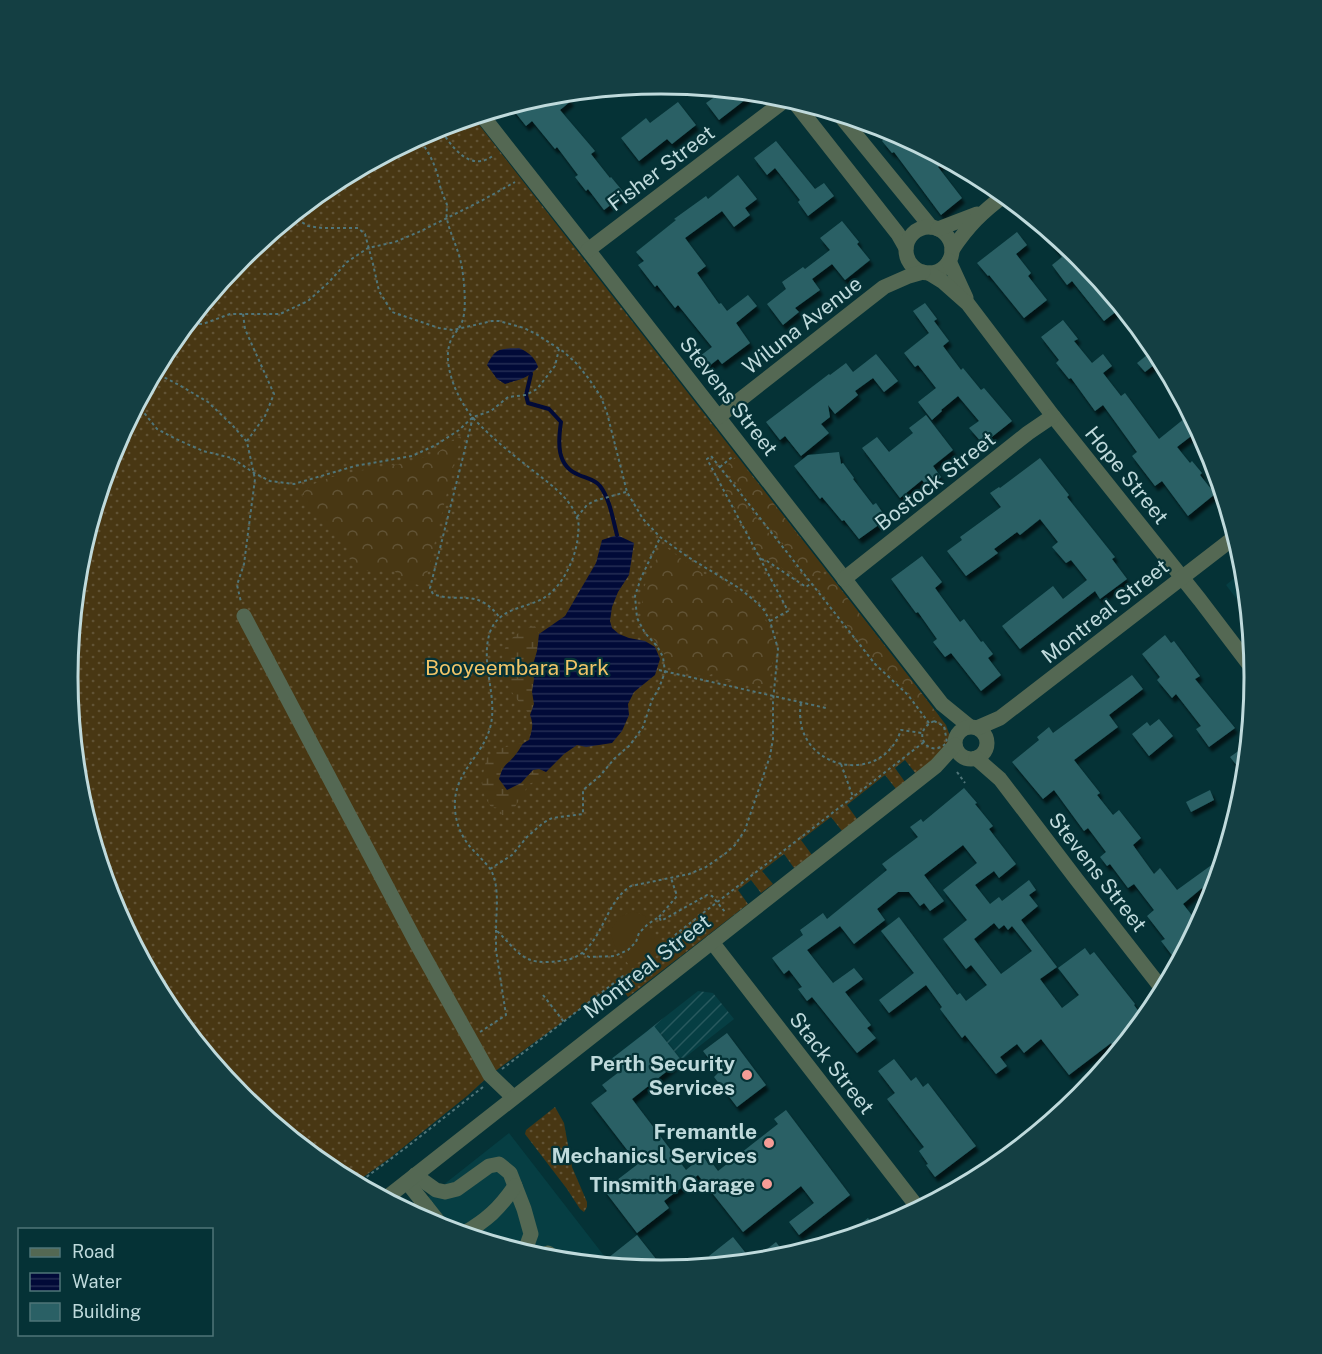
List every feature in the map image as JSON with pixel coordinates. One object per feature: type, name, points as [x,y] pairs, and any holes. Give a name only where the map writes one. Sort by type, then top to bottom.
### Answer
[{"type":"street","name":"Fisher Street","points":[[588,250],[780,106]]},
{"type":"street","points":[[800,111],[898,234],[910,263],[916,269],[926,273],[941,270],[963,233],[982,212],[997,201]]},
{"type":"street","name":"Stevens Street","points":[[486,121],[942,704],[971,747],[1000,779],[1158,982]]},
{"type":"street","points":[[848,125],[934,228],[944,232],[948,237],[950,256]]},
{"type":"street","points":[[906,252],[907,242],[919,229],[934,228],[982,212]]},
{"type":"street","name":"Wiluna Avenue","points":[[884,287],[906,252]]},
{"type":"street","name":"Hope Street","points":[[950,256],[968,303]]},
{"type":"street","name":"Wiluna Avenue","points":[[718,417],[884,287],[909,276],[926,273]]},
{"type":"street","name":"Hope Street","points":[[926,273],[942,281],[968,303],[1053,416],[1243,657]]},
{"type":"street","name":"Bostock Street","points":[[844,579],[1053,416]]},
{"type":"street","name":"Montreal Street","points":[[392,1194],[513,1096],[936,766],[971,747],[1000,718],[1228,542]]},
{"type":"street","points":[[244,616],[417,944],[491,1077],[513,1096]]},
{"type":"street","name":"Stevens Street","points":[[942,704],[984,733],[971,747]]},
{"type":"street","name":"Montreal Street","points":[[971,747],[962,729],[1000,718]]},
{"type":"street","name":"Stack Street","points":[[712,942],[914,1202]]},
{"type":"street","points":[[411,1179],[445,1192],[457,1189],[489,1166],[499,1164],[510,1173],[515,1186],[531,1234],[527,1244]]},
{"type":"street","points":[[411,1179],[423,1209]]},
{"type":"street","points":[[473,1229],[502,1205],[515,1186]]},
{"type":"path","points":[[444,136],[449,144],[474,162],[483,162],[505,146]]},
{"type":"path","points":[[423,145],[436,169],[447,205],[447,218],[461,263],[464,313],[460,329],[452,339],[448,352],[452,381],[472,417],[564,497],[577,517],[578,541],[573,559],[557,586],[544,598],[513,609],[500,618],[491,629],[486,660],[493,713],[484,742],[458,784],[455,800],[460,832],[490,869],[494,879],[496,950],[506,1015],[484,1029],[477,1037]]},
{"type":"path","points":[[197,324],[203,324],[230,314],[280,314],[308,301],[347,262],[368,248],[395,242],[421,231],[528,175]]},
{"type":"path","points":[[299,220],[308,226],[322,228],[358,228],[365,234],[375,280],[392,312],[439,328],[453,330],[492,321],[515,325],[536,334],[578,364],[601,397],[627,492],[643,519],[660,537],[706,570],[739,588],[755,601],[770,621],[778,649],[770,756],[745,830],[735,845],[717,861],[689,874],[631,886],[623,891],[611,906],[595,938],[582,953],[572,959],[540,963],[528,959],[517,952],[496,930]]},
{"type":"path","points":[[243,314],[245,329],[274,394],[265,416],[247,442]]},
{"type":"path","points":[[142,411],[158,429],[176,439],[203,451],[232,458],[254,473],[270,480],[294,484],[355,466],[412,456],[436,445],[459,430],[472,417],[491,411],[508,397],[526,395],[537,388],[555,366],[559,349]]},
{"type":"path","points":[[162,376],[208,402],[247,442],[255,479],[244,564],[237,585],[244,616]]},
{"type":"path","points":[[472,417],[430,588],[432,594],[437,596],[467,597],[482,601],[493,608],[500,618]]},
{"type":"path","points":[[720,466],[736,454]]},
{"type":"path","points":[[770,621],[788,610],[707,459],[711,456],[875,664],[908,695],[929,723]]},
{"type":"path","points":[[577,517],[587,505],[602,498],[627,492]]},
{"type":"path","points":[[490,869],[512,855],[543,823],[552,818],[583,814],[584,790],[630,745],[643,727],[665,672],[663,657],[636,618],[635,596],[660,537]]},
{"type":"path","points":[[761,560],[767,561],[806,587],[811,583]]},
{"type":"path","points":[[659,670],[826,708]]},
{"type":"path","points":[[801,703],[800,724],[804,736],[820,754],[841,764],[867,763],[882,757],[897,741],[901,730],[922,733]]},
{"type":"path","points":[[934,721],[944,726],[947,741],[943,747],[932,748],[924,742],[922,733],[929,723],[934,721]]},
{"type":"path","points":[[668,958],[672,939],[676,934],[924,742]]},
{"type":"path","points":[[841,764],[853,797]]},
{"type":"path","points":[[957,772],[965,783]]},
{"type":"path","points":[[582,953],[589,957],[600,958],[615,956],[628,950],[636,942],[639,933],[677,896],[671,878]]},
{"type":"path","points":[[658,917],[661,921],[707,895],[712,896],[729,918]]},
{"type":"path","points":[[364,1179],[623,976],[644,976],[652,972]]},
{"type":"path","points":[[543,995],[564,1022]]},
{"type":"shaded area","points":[[1235,577],[1239,602],[1226,585]]},
{"type":"shaded area","points":[[698,991],[713,993],[734,1019],[637,1095],[610,1060]]},
{"type":"shaded area","points":[[509,1133],[605,1257],[547,1249],[510,1240],[438,1216],[416,1206]]},
{"type":"green space","name":"Booyeembara Park","points":[[478,124],[910,678],[946,725],[950,736],[946,750],[916,774],[905,760],[895,768],[905,782],[896,789],[885,775],[847,805],[857,819],[842,831],[831,817],[801,840],[812,855],[794,868],[784,854],[762,871],[773,884],[761,893],[751,880],[738,890],[748,904],[628,997],[617,982],[490,1075],[390,1158],[362,1178],[306,1140],[249,1089],[223,1061],[198,1032],[156,968],[122,900],[98,828],[89,791],[79,715],[79,639],[89,563],[98,526],[122,454],[156,385],[198,322],[249,265],[306,214],[337,192],[403,154]]},
{"type":"green space","points":[[461,436],[424,586],[414,584],[392,570],[361,571],[351,565],[347,547],[337,539],[302,495],[309,487],[335,476],[400,464],[428,456]]},
{"type":"green space","points":[[737,457],[825,569],[811,580],[724,467]]},
{"type":"green space","points":[[720,471],[807,582],[805,583],[761,556],[716,473]]},
{"type":"green space","points":[[667,548],[697,570],[738,593],[760,612],[772,638],[773,655],[769,688],[721,679],[718,675],[703,676],[687,673],[673,666],[644,624],[642,615],[646,583],[654,563]]},
{"type":"green space","points":[[828,573],[939,716],[929,719],[910,694],[871,657],[815,584]]},
{"type":"green space","points":[[535,626],[539,634],[532,668],[534,704],[530,715],[508,686],[502,658],[504,650],[513,637]]},
{"type":"green space","points":[[522,743],[517,754],[502,768],[507,790],[521,783],[533,770],[539,769],[546,772],[529,784],[510,815],[502,815],[500,808],[491,807],[484,794],[483,777],[487,757],[498,749]]},
{"type":"green space","points":[[632,911],[645,916],[649,931],[660,946],[631,968],[615,946],[610,931],[619,918]]},
{"type":"green space","points":[[555,1107],[564,1123],[572,1167],[587,1202],[584,1212],[525,1134],[526,1130]]},
{"type":"water","points":[[519,348],[531,355],[538,367],[526,377],[505,384],[497,379],[487,365],[499,350]]},
{"type":"water","points":[[617,535],[634,543],[629,575],[618,592],[610,621],[612,628],[619,634],[645,641],[655,647],[660,659],[655,675],[634,692],[628,704],[629,715],[622,731],[612,743],[586,747],[577,745],[546,772],[539,769],[533,770],[521,783],[507,790],[499,779],[501,774],[504,767],[529,740],[532,730],[530,715],[534,704],[532,692],[534,679],[532,668],[539,634],[565,616],[596,563],[602,540]]},
{"type":"building","points":[[715,97],[745,100],[719,120],[706,103]]},
{"type":"building","points":[[571,101],[560,110],[595,151],[591,154],[625,194],[604,210],[588,189],[586,191],[575,177],[578,175],[557,147],[555,149],[532,121],[526,126],[515,113]]},
{"type":"building","points":[[678,102],[696,125],[672,144],[667,139],[639,161],[621,138],[646,118],[650,123]]},
{"type":"building","points":[[885,138],[940,165],[938,167],[962,198],[941,215],[894,152],[892,153],[882,141]]},
{"type":"building","points":[[776,141],[815,189],[824,183],[834,196],[808,216],[798,202],[800,200],[775,168],[767,175],[754,158]]},
{"type":"building","points":[[738,175],[757,199],[745,208],[750,215],[734,227],[722,211],[685,238],[706,266],[697,273],[719,304],[721,303],[727,311],[748,295],[757,306],[736,323],[750,343],[722,364],[718,359],[708,367],[700,356],[712,347],[678,305],[675,308],[657,285],[655,287],[638,265],[644,261],[636,252],[676,220],[674,219],[706,196],[708,199]]},
{"type":"building","points":[[842,221],[870,260],[845,280],[832,264],[812,279],[820,290],[795,308],[799,312],[783,325],[767,304],[786,289],[782,282],[803,267],[805,269],[830,250],[820,238]]},
{"type":"building","points":[[1017,232],[1027,245],[1016,254],[1031,273],[1028,276],[1047,300],[1024,318],[977,263]]},
{"type":"building","points":[[1056,249],[1115,312],[1104,321],[1072,281],[1067,285],[1052,265],[1062,257]]},
{"type":"building","points":[[925,303],[937,319],[934,321],[949,341],[943,346],[961,370],[963,368],[981,390],[984,388],[1012,421],[983,444],[969,428],[979,421],[958,396],[932,420],[918,402],[936,388],[918,365],[915,367],[904,353],[929,333],[913,311]]},
{"type":"building","points":[[1063,320],[1078,339],[1074,341],[1092,363],[1103,354],[1112,366],[1103,373],[1121,396],[1125,393],[1159,439],[1184,419],[1192,436],[1177,447],[1202,473],[1200,475],[1214,495],[1188,516],[1162,481],[1155,486],[1132,456],[1137,452],[1103,405],[1095,411],[1071,378],[1069,379],[1056,363],[1059,360],[1041,337]]},
{"type":"building","points":[[876,354],[898,381],[884,392],[873,378],[855,391],[858,395],[835,414],[828,405],[830,417],[821,424],[829,433],[801,456],[785,436],[780,440],[766,422],[846,363],[853,372]]},
{"type":"building","points":[[1147,355],[1153,365],[1145,372],[1137,363]]},
{"type":"building","points":[[926,415],[953,450],[933,466],[941,477],[928,488],[922,480],[900,498],[862,448],[877,437],[889,452],[913,433],[909,428]]},
{"type":"building","points":[[839,452],[841,464],[843,463],[873,505],[876,503],[887,519],[859,539],[822,497],[820,499],[794,466],[808,455]]},
{"type":"building","points":[[1040,458],[1069,495],[1067,497],[1115,557],[1112,559],[1127,579],[1100,599],[1095,591],[1020,649],[1002,626],[1053,586],[1063,599],[1087,580],[1071,560],[1066,563],[1052,547],[1058,542],[1040,519],[1020,535],[1017,532],[994,549],[998,553],[966,576],[947,551],[962,540],[960,537],[1001,507],[990,493]]},
{"type":"building","points":[[922,556],[942,582],[935,588],[960,622],[964,619],[993,654],[988,658],[1001,675],[981,691],[951,653],[945,657],[933,642],[937,639],[891,579]]},
{"type":"building","points":[[1165,635],[1171,643],[1174,641],[1200,676],[1195,679],[1235,728],[1209,747],[1196,729],[1201,726],[1176,694],[1172,698],[1157,680],[1160,677],[1142,654]]},
{"type":"building","points":[[1132,675],[1143,689],[1109,715],[1118,727],[1074,760],[1100,793],[1097,795],[1113,815],[1119,810],[1141,838],[1133,845],[1154,874],[1160,868],[1177,890],[1213,864],[1204,890],[1202,888],[1183,904],[1193,916],[1173,956],[1161,941],[1165,939],[1147,916],[1154,910],[1134,884],[1128,888],[1110,864],[1107,866],[1100,857],[1106,852],[1088,828],[1084,831],[1054,790],[1043,799],[1012,762],[1039,740],[1037,737],[1049,727],[1053,733]]},
{"type":"building","points":[[1159,719],[1173,736],[1149,756],[1132,734],[1147,722],[1150,726]]},
{"type":"building","points":[[1239,750],[1237,766],[1230,757]]},
{"type":"building","points":[[964,788],[977,803],[975,804],[993,826],[989,829],[1016,864],[999,878],[994,871],[975,885],[990,904],[999,897],[1002,901],[1029,880],[1036,890],[1029,895],[1038,906],[1021,920],[1057,967],[1040,979],[1062,1008],[1079,995],[1058,968],[1085,948],[1090,955],[1094,952],[1139,1011],[1113,1045],[1111,1043],[1069,1075],[1041,1039],[1024,1053],[1017,1044],[1000,1057],[1007,1066],[996,1074],[965,1035],[962,1038],[940,1009],[942,1007],[926,985],[889,1013],[879,1000],[914,973],[881,931],[899,917],[957,995],[960,993],[966,1001],[987,985],[971,965],[966,969],[943,939],[967,920],[943,890],[977,863],[963,845],[924,875],[944,901],[930,911],[924,903],[920,906],[909,892],[898,892],[877,909],[885,920],[854,944],[840,926],[807,950],[833,983],[854,968],[863,979],[845,992],[871,1025],[867,1028],[876,1038],[857,1053],[812,997],[807,1001],[798,989],[802,987],[789,970],[784,974],[772,958],[803,935],[800,930],[823,913],[827,919],[887,870],[882,864],[918,837],[910,827],[921,819],[923,822]],"holes":[[[994,923],[999,929],[1004,925],[1008,930],[1012,926],[1032,951],[1001,974],[974,939]]]},
{"type":"building","points":[[1210,790],[1214,800],[1191,812],[1186,802]]},
{"type":"building","points":[[654,1026],[681,1060],[632,1099],[686,1170],[703,1156],[709,1165],[712,1163],[718,1171],[778,1124],[774,1119],[786,1110],[850,1195],[799,1235],[789,1222],[814,1203],[801,1186],[743,1232],[698,1175],[664,1201],[669,1208],[637,1233],[604,1190],[638,1164],[591,1103],[607,1091],[602,1085],[619,1072],[610,1060]]},
{"type":"building","points":[[727,1033],[766,1085],[737,1107],[714,1077],[719,1072],[703,1051]]},
{"type":"building","points":[[894,1059],[911,1081],[916,1077],[923,1087],[928,1083],[976,1146],[935,1177],[919,1151],[924,1147],[887,1099],[895,1093],[878,1071]]},
{"type":"building","points":[[637,1235],[657,1260],[623,1259],[609,1257]]},
{"type":"building","points":[[733,1237],[746,1254],[710,1258],[709,1256]]},
{"type":"building","points":[[776,1242],[780,1248],[765,1251]]},
{"type":"waterway","points":[[531,374],[526,395],[528,403],[549,409],[561,422],[559,445],[562,460],[572,471],[600,486],[609,503],[617,535]]},
{"type":"place","name":"Perth Security Services","points":[[747,1075]]},
{"type":"place","name":"Fremantle Mechanicsl Services","points":[[769,1143]]},
{"type":"place","name":"Tinsmith Garage","points":[[767,1184]]}]
